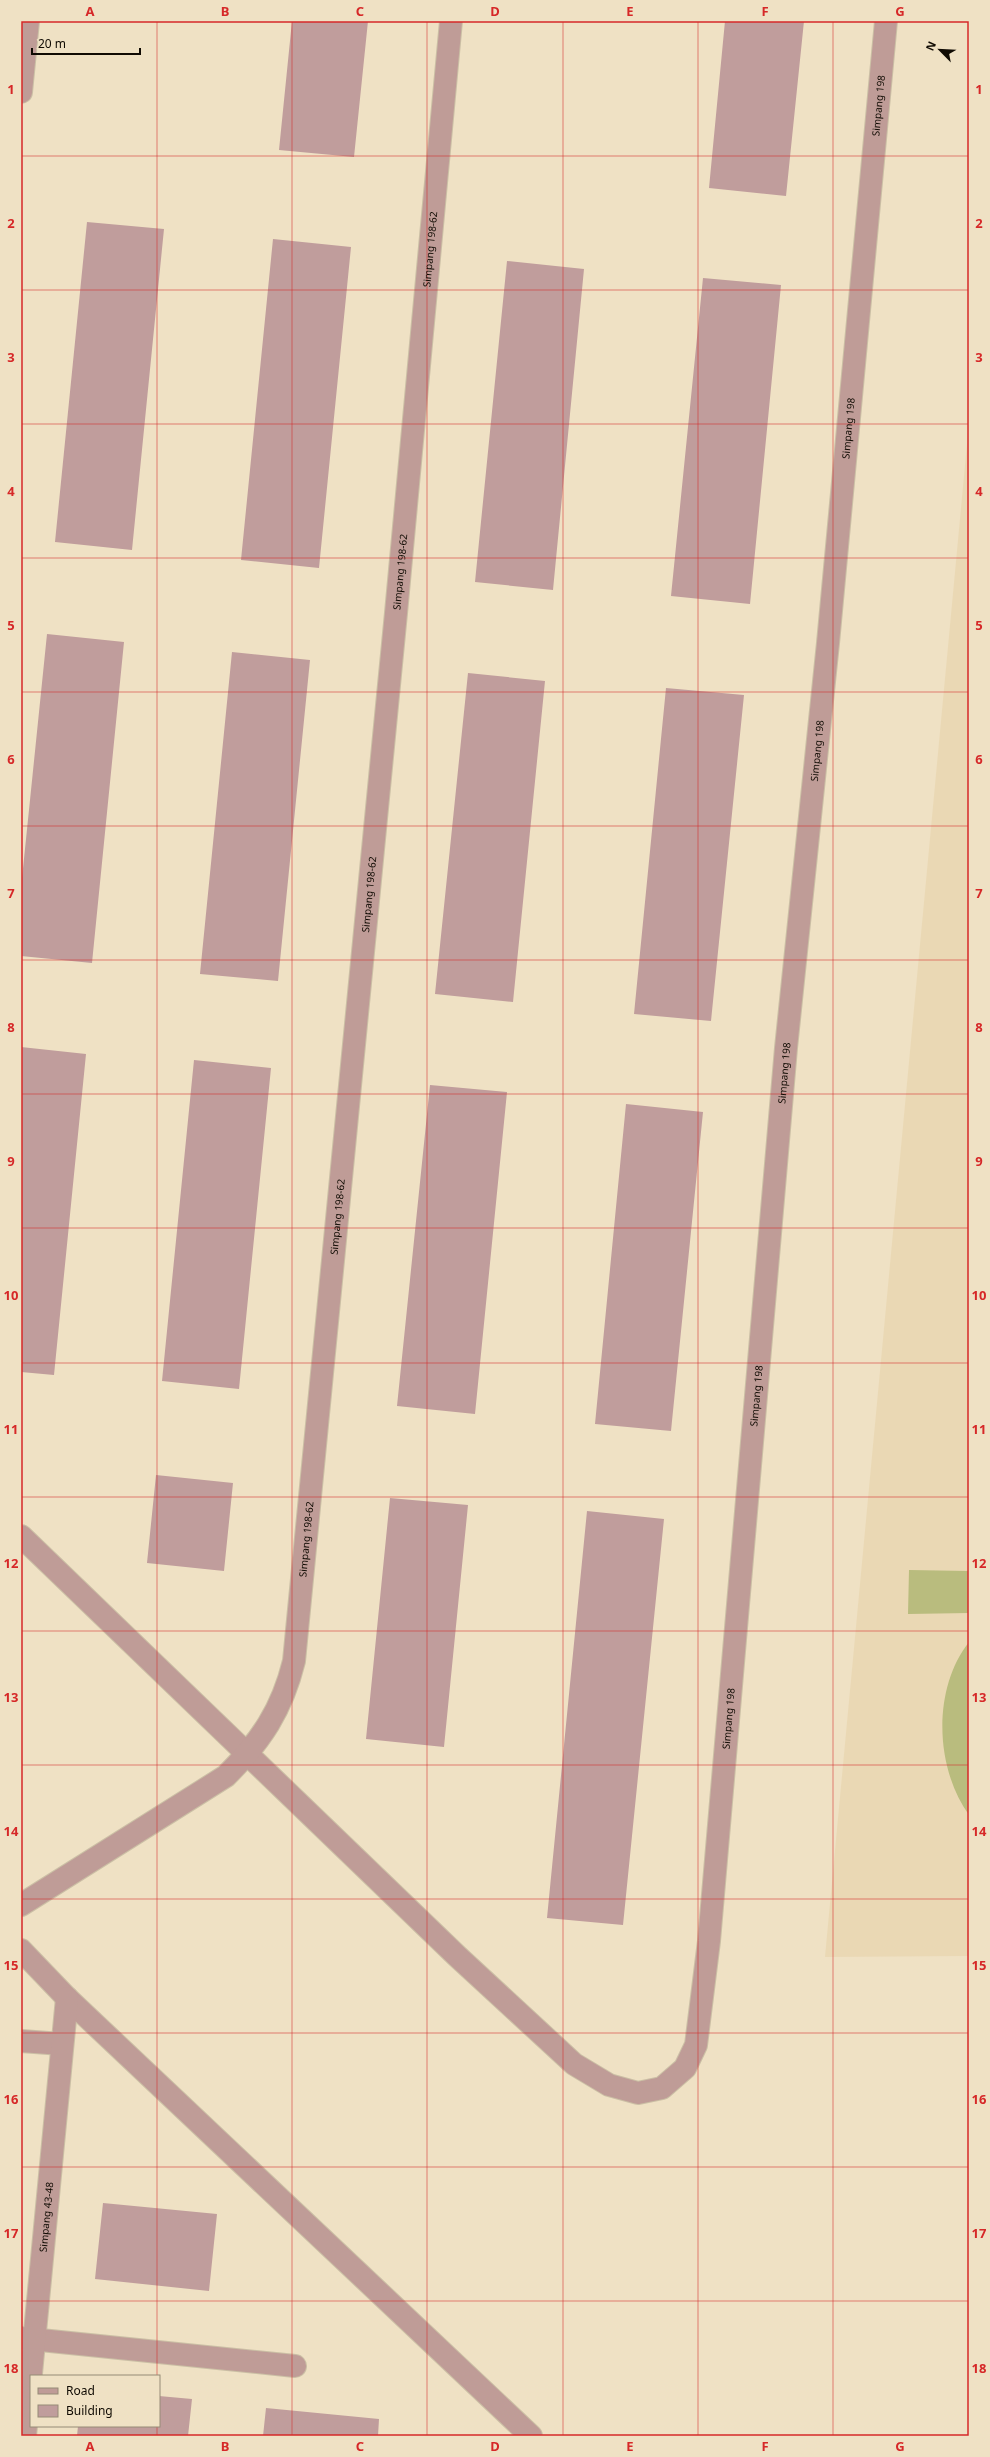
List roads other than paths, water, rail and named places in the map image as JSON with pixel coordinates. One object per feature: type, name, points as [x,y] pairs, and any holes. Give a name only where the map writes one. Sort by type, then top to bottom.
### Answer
[{"type":"street","points":[[21,92],[28,21]]},
{"type":"street","name":"Simpang 198-62","points":[[21,1905],[226,1776],[247,1755],[270,1724],[287,1689],[294,1661],[396,613],[451,21]]},
{"type":"street","name":"Simpang 198","points":[[247,1755],[457,1956],[574,2064],[609,2085],[638,2093],[662,2088],[685,2068],[696,2045],[709,1941],[786,1048],[828,643],[886,21]]},
{"type":"street","points":[[21,1536],[247,1755]]},
{"type":"street","points":[[21,1950],[67,1998],[531,2436]]},
{"type":"street","name":"Simpang 43-48","points":[[25,2436],[27,2339],[67,1998]]},
{"type":"street","points":[[21,2041],[62,2044]]},
{"type":"street","points":[[27,2339],[295,2366]]}]
